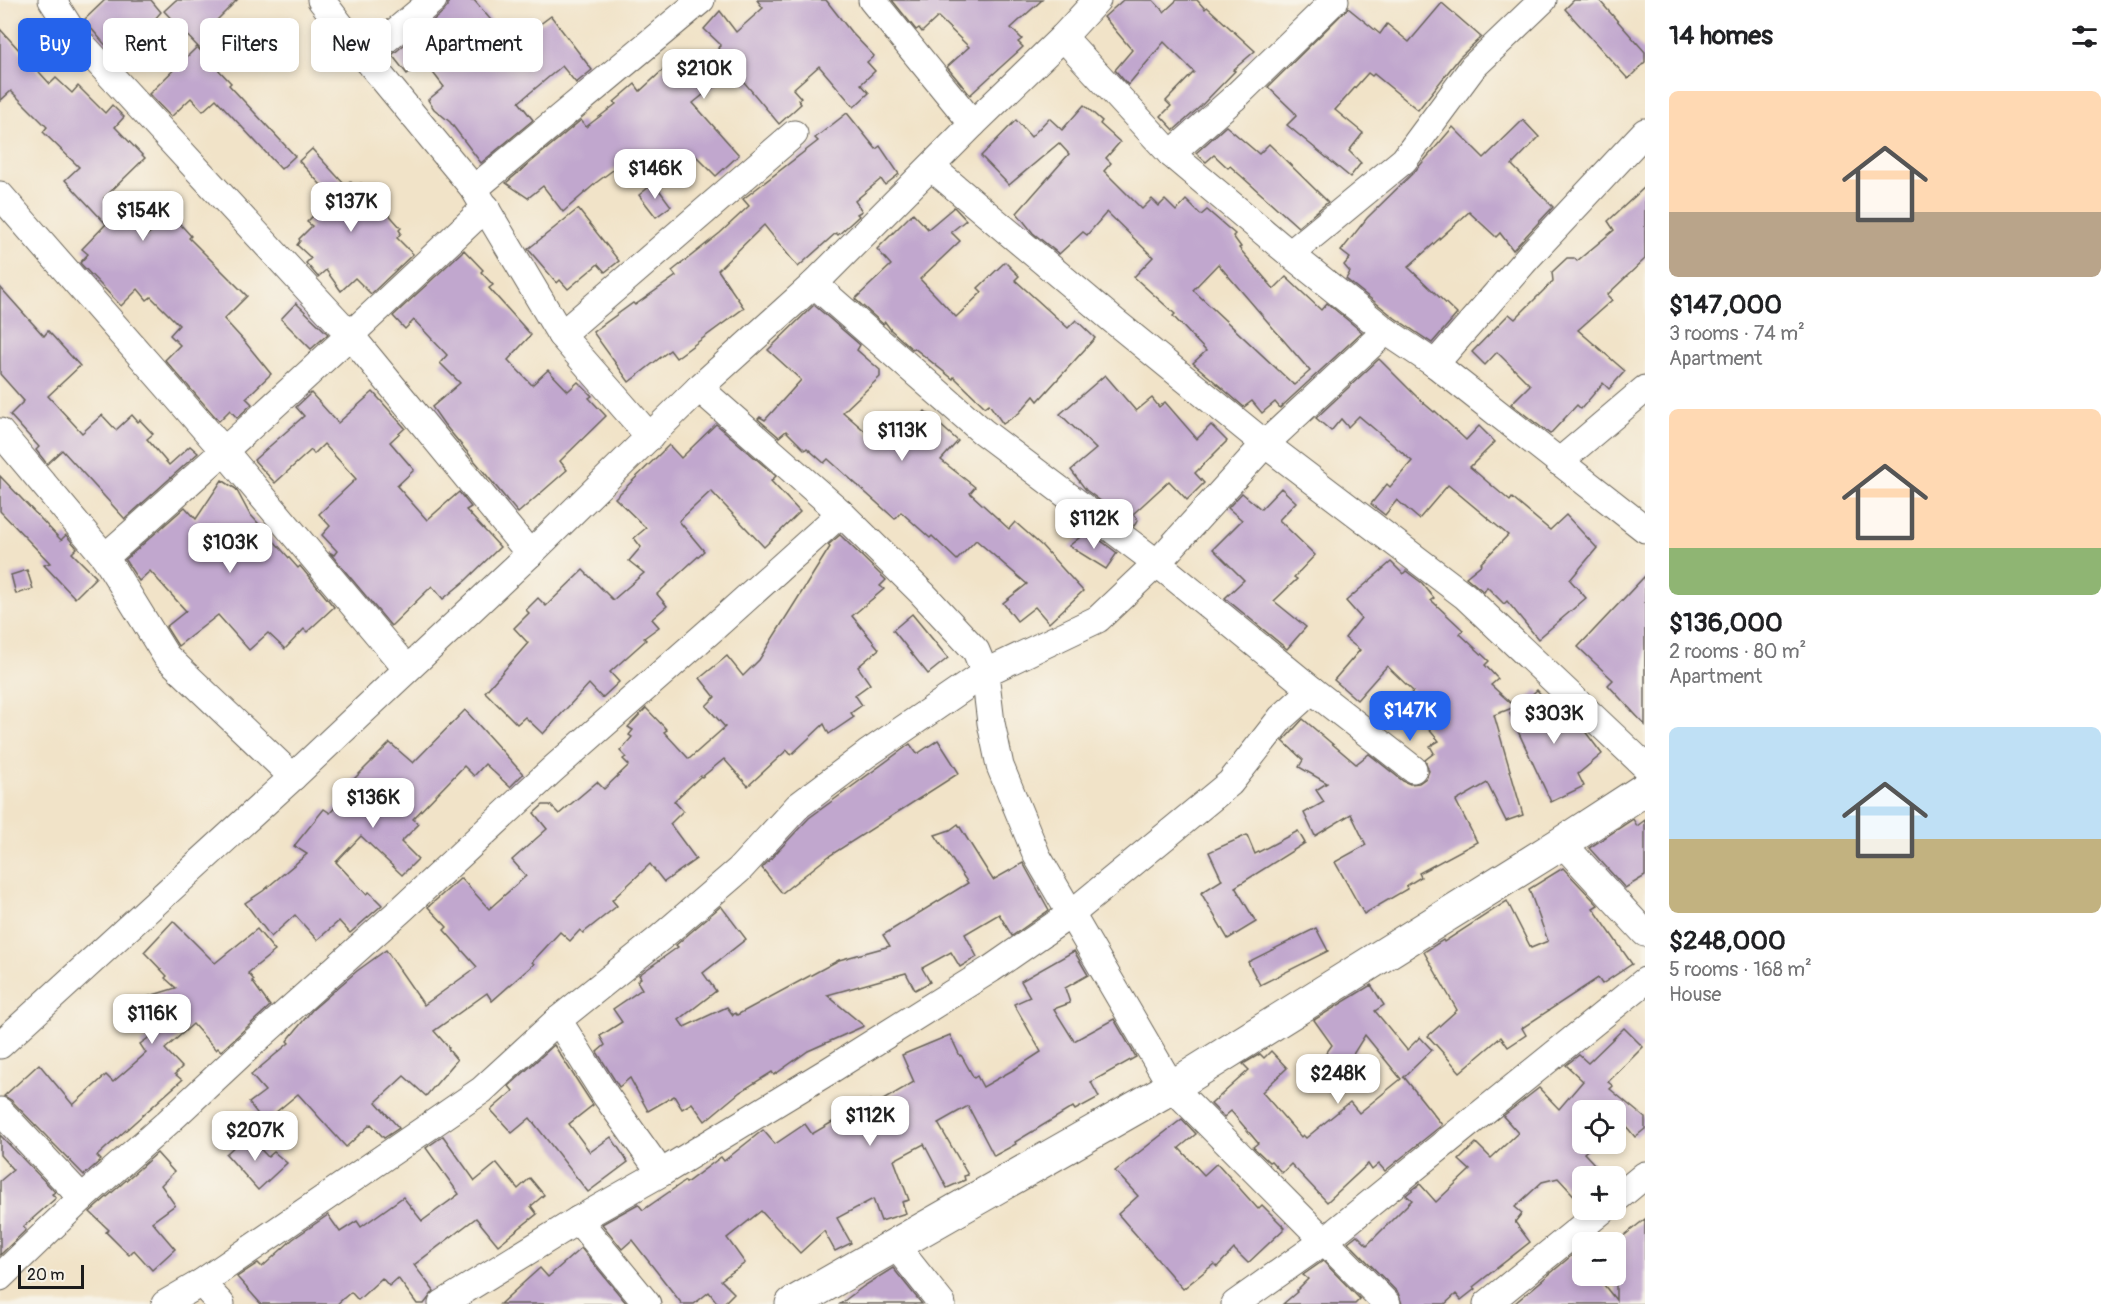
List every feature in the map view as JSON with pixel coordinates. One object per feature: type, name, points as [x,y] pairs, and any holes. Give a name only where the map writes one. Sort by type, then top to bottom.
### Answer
[{"type":"street","points":[[52,0],[77,39],[351,336],[530,554]]},
{"type":"street","points":[[321,0],[335,18]]},
{"type":"street","points":[[391,35],[433,0]]},
{"type":"street","points":[[105,557],[225,452],[351,336],[480,198],[701,0]]},
{"type":"street","points":[[872,0],[973,124]]},
{"type":"street","points":[[0,1045],[294,777],[530,554],[699,388],[814,284],[1063,37],[1097,0]]},
{"type":"street","points":[[1171,154],[1233,99],[1335,0]]},
{"type":"street","points":[[1290,254],[1404,160],[1473,67],[1543,0]]},
{"type":"street","points":[[1063,37],[1171,154],[1386,331],[1435,364],[1645,529]]},
{"type":"street","points":[[377,72],[480,198],[561,335],[650,437]]},
{"type":"street","points":[[1435,364],[1529,256],[1645,132]]},
{"type":"street","points":[[561,335],[794,134]]},
{"type":"street","points":[[931,167],[1265,444],[1466,596],[1645,766]]},
{"type":"street","points":[[0,195],[225,452],[407,669]]},
{"type":"street","points":[[814,284],[982,431],[1157,563],[1413,769]]},
{"type":"street","points":[[165,1304],[201,1283],[482,1090],[558,1020],[660,938],[739,870],[798,806],[867,754],[985,673],[1098,619],[1157,563],[1265,444],[1386,331]]},
{"type":"street","points":[[699,388],[841,513],[976,651],[985,673],[991,723],[1000,766],[1037,856],[1072,912],[1172,1087],[1387,1304]]},
{"type":"street","points":[[1560,462],[1645,389]]},
{"type":"street","points":[[0,432],[105,557],[166,656],[294,777]]},
{"type":"street","points":[[0,1277],[82,1198],[552,770],[841,513]]},
{"type":"street","points":[[442,1304],[578,1220],[661,1173],[991,969],[1072,912],[1230,783],[1281,718],[1312,690]]},
{"type":"street","points":[[792,1304],[1172,1087],[1645,789]]},
{"type":"street","points":[[1562,843],[1645,933]]},
{"type":"street","points":[[1234,1304],[1324,1241],[1645,981]]},
{"type":"street","points":[[558,1020],[606,1096],[661,1173]]},
{"type":"street","points":[[0,1111],[82,1198]]},
{"type":"street","points":[[1626,1191],[1645,1175]]},
{"type":"street","points":[[578,1220],[646,1304]]},
{"type":"street","points":[[1487,1304],[1590,1220]]},
{"type":"street","points":[[895,1245],[942,1304]]},
{"type":"street","points":[[201,1283],[221,1304]]},
{"type":"building","points":[[105,0],[151,0],[161,12],[156,18],[103,18],[103,42],[91,28],[91,18],[86,18]]},
{"type":"building","points":[[176,0],[237,0],[219,18],[200,18],[200,49],[188,36],[188,18],[171,18],[164,11]]},
{"type":"building","points":[[448,0],[474,0],[489,18],[436,18],[448,6]]},
{"type":"building","points":[[757,0],[826,0],[851,32],[874,56],[867,62],[875,71],[861,84],[869,93],[854,107],[819,66],[793,89],[801,98],[798,100],[801,104],[779,124],[734,70],[693,103],[739,155],[716,176],[696,156],[658,186],[633,155],[563,212],[543,186],[528,198],[506,183],[581,120],[586,127],[616,104],[614,102],[635,84],[640,91],[677,57],[690,75],[720,51],[718,48],[721,45],[704,29],[720,11],[736,32],[763,8]]},
{"type":"building","points":[[892,0],[1042,0],[1011,28],[1022,39],[1018,42],[1023,47],[970,95],[947,67],[969,47],[938,17],[922,32],[919,28],[916,30]]},
{"type":"building","points":[[1123,0],[1153,0],[1164,12],[1177,0],[1197,0],[1255,51],[1174,130],[1161,116],[1171,106],[1166,101],[1194,72],[1164,42],[1128,85],[1115,70],[1132,50],[1104,17]]},
{"type":"building","points":[[1574,0],[1599,0],[1645,52],[1645,62],[1628,79],[1565,9]]},
{"type":"building","points":[[1442,3],[1481,37],[1460,57],[1418,110],[1374,74],[1372,76],[1368,73],[1335,110],[1363,133],[1349,151],[1361,163],[1350,177],[1287,125],[1296,116],[1294,112],[1268,87],[1348,8],[1380,34],[1387,24],[1409,42]]},
{"type":"building","points":[[551,16],[592,70],[576,83],[562,66],[519,102],[533,120],[481,163],[450,122],[434,109],[428,100],[444,87],[432,72],[543,72],[543,22]]},
{"type":"building","points":[[0,29],[18,49],[18,72],[39,72],[50,84],[56,78],[72,93],[78,86],[105,113],[112,105],[124,117],[115,127],[145,158],[104,198],[145,237],[171,214],[191,236],[189,238],[247,296],[224,319],[271,374],[246,398],[252,404],[237,418],[230,410],[219,421],[165,360],[180,345],[170,335],[179,325],[151,297],[147,300],[138,289],[121,306],[80,263],[88,254],[82,249],[106,224],[65,180],[79,167],[43,132],[47,127],[11,91],[0,101]]},
{"type":"building","points":[[403,46],[403,69],[392,55]]},
{"type":"building","points":[[197,47],[200,50],[200,72],[221,72],[231,83],[229,85],[295,156],[281,169],[216,99],[203,111],[191,98],[171,117],[149,94],[171,72],[188,72],[188,56]]},
{"type":"building","points":[[1084,105],[1120,142],[1106,158],[1111,163],[1104,171],[1142,209],[1152,199],[1159,206],[1165,200],[1176,211],[1186,200],[1201,215],[1207,210],[1235,234],[1233,236],[1241,247],[1239,248],[1274,289],[1286,277],[1321,310],[1327,303],[1362,332],[1280,408],[1275,402],[1262,413],[1252,401],[1244,407],[1193,363],[1206,351],[1173,316],[1175,314],[1134,277],[1153,257],[1107,212],[1087,235],[1083,232],[1059,254],[1033,233],[1017,213],[1069,154],[1059,143],[1009,185],[981,156],[1016,120],[1031,137],[1049,118],[1062,130]],"holes":[[[1218,264],[1310,371],[1294,385],[1193,290]]]},
{"type":"building","points":[[847,113],[876,149],[880,146],[899,174],[885,185],[881,179],[855,201],[862,211],[857,214],[859,216],[798,267],[764,225],[718,270],[744,308],[676,358],[670,350],[629,382],[593,332],[676,276],[672,271],[720,233],[749,206],[743,199],[818,141],[815,138]]},
{"type":"building","points":[[1523,120],[1539,137],[1512,165],[1553,207],[1513,250],[1500,233],[1496,237],[1469,212],[1408,267],[1457,314],[1432,343],[1395,318],[1346,279],[1350,272],[1344,265],[1350,258],[1341,251],[1367,218],[1416,170],[1453,127],[1484,158]]},
{"type":"building","points":[[1226,126],[1259,154],[1269,144],[1328,202],[1298,227],[1230,166],[1228,168],[1214,155],[1206,162],[1196,153]]},
{"type":"building","points":[[312,149],[345,185],[350,181],[356,188],[361,183],[401,228],[399,230],[401,233],[397,238],[413,254],[371,294],[355,278],[341,291],[326,270],[318,277],[306,263],[311,258],[297,245],[299,239],[312,226],[307,222],[332,197],[299,161]]},
{"type":"building","points":[[654,183],[671,206],[656,217],[639,195]]},
{"type":"building","points":[[1645,187],[1645,259],[1607,295],[1612,300],[1578,330],[1625,371],[1609,389],[1603,383],[1581,409],[1577,405],[1550,434],[1511,404],[1530,385],[1497,352],[1485,365],[1472,352],[1509,314],[1515,319],[1553,281],[1552,272],[1567,258],[1574,258],[1577,261],[1614,230],[1608,221]]},
{"type":"building","points":[[954,207],[966,220],[951,232],[960,241],[920,279],[956,317],[982,292],[978,288],[1005,262],[1019,276],[1015,280],[1068,328],[1076,320],[1095,338],[1038,401],[1034,396],[1019,413],[1003,424],[989,404],[985,407],[954,377],[953,379],[914,348],[912,349],[885,322],[883,324],[855,299],[891,265],[877,249],[913,213],[928,229]]},
{"type":"building","points":[[578,209],[619,261],[605,272],[598,264],[568,289],[560,280],[557,283],[528,249]]},
{"type":"building","points":[[464,250],[483,270],[481,272],[493,285],[489,288],[531,335],[508,360],[532,385],[548,370],[568,391],[578,382],[592,396],[589,398],[606,416],[560,461],[567,470],[518,513],[432,407],[460,383],[440,363],[447,355],[414,320],[405,329],[393,316]]},
{"type":"building","points":[[0,287],[44,336],[48,331],[80,366],[48,396],[82,433],[102,415],[116,430],[132,415],[153,434],[147,439],[169,465],[190,446],[198,453],[125,519],[62,450],[47,464],[36,450],[39,447],[10,415],[24,401],[0,374]]},
{"type":"building","points":[[296,303],[328,334],[311,349],[281,319]]},
{"type":"building","points":[[814,305],[860,345],[857,350],[880,370],[880,377],[843,412],[881,445],[892,433],[901,441],[925,411],[958,441],[941,460],[975,487],[970,493],[1009,529],[1015,522],[1042,546],[1083,591],[1049,623],[1035,607],[1017,621],[1003,603],[1027,584],[976,540],[957,560],[932,536],[930,538],[901,512],[895,519],[828,459],[824,463],[807,448],[805,450],[786,431],[779,437],[758,419],[760,417],[765,420],[801,380],[768,350]]},
{"type":"building","points":[[1379,359],[1419,399],[1466,440],[1479,426],[1495,442],[1470,467],[1510,501],[1512,498],[1550,530],[1566,515],[1597,548],[1570,580],[1586,598],[1538,639],[1507,601],[1504,604],[1487,587],[1484,592],[1466,577],[1482,564],[1508,535],[1448,485],[1419,519],[1397,500],[1385,515],[1371,504],[1387,484],[1390,487],[1412,461],[1359,416],[1348,427],[1341,419],[1331,431],[1316,418]]},
{"type":"building","points":[[1105,375],[1136,411],[1152,398],[1159,407],[1165,402],[1197,439],[1211,425],[1227,441],[1195,473],[1204,483],[1187,500],[1169,481],[1133,514],[1138,520],[1134,526],[1086,490],[1071,470],[1096,449],[1060,414]]},
{"type":"building","points":[[373,392],[405,428],[390,442],[414,470],[397,486],[427,520],[459,492],[471,507],[466,510],[500,547],[443,599],[432,586],[391,626],[329,552],[334,555],[337,551],[322,535],[330,526],[319,514],[356,479],[324,444],[314,454],[311,450],[275,483],[254,460],[304,416],[296,407],[311,393],[338,423]]},
{"type":"building","points":[[716,424],[776,476],[771,481],[800,512],[764,547],[711,491],[679,521],[704,551],[657,594],[667,606],[652,619],[659,627],[644,638],[646,640],[610,672],[619,682],[602,698],[589,684],[543,734],[525,717],[517,724],[485,692],[528,643],[514,628],[529,613],[526,610],[538,598],[546,606],[583,570],[613,600],[644,573],[629,561],[641,547],[634,538],[646,528],[615,498],[669,445],[681,458]]},
{"type":"building","points":[[0,476],[61,540],[66,535],[77,548],[72,553],[96,577],[75,598],[44,565],[50,563],[0,511]]},
{"type":"building","points":[[222,480],[236,489],[249,513],[298,568],[300,566],[334,607],[307,632],[304,629],[285,649],[268,633],[249,650],[218,615],[178,646],[166,627],[186,611],[150,571],[139,581],[125,560],[185,507],[196,519]]},
{"type":"building","points":[[1281,488],[1296,502],[1279,520],[1315,555],[1294,577],[1297,579],[1274,601],[1306,627],[1287,649],[1225,598],[1244,580],[1213,549],[1242,520],[1228,508],[1242,493],[1261,509]]},
{"type":"building","points":[[1088,531],[1117,553],[1106,569],[1069,546]]},
{"type":"building","points":[[840,535],[886,580],[880,586],[884,589],[852,616],[879,649],[858,667],[870,684],[855,695],[862,705],[851,713],[854,717],[829,734],[824,724],[791,755],[787,750],[748,786],[724,759],[701,776],[674,801],[683,811],[670,824],[696,859],[664,882],[650,864],[612,900],[617,906],[583,933],[580,930],[570,941],[560,932],[532,962],[534,964],[492,1001],[487,993],[434,1031],[457,1060],[426,1096],[404,1076],[376,1102],[399,1128],[384,1138],[371,1124],[346,1147],[298,1094],[264,1122],[249,1103],[265,1091],[251,1075],[289,1043],[287,1041],[312,1010],[357,971],[386,950],[424,1005],[477,967],[444,930],[447,927],[428,907],[461,878],[489,909],[526,876],[512,860],[547,829],[534,813],[543,805],[550,805],[559,814],[597,782],[604,789],[629,765],[623,759],[626,757],[620,751],[632,737],[629,735],[633,730],[628,727],[646,708],[667,730],[664,732],[689,759],[725,727],[706,706],[715,697],[700,678],[727,656],[743,676],[759,660],[830,547],[828,545]]},
{"type":"building","points":[[1391,562],[1403,574],[1406,571],[1422,583],[1434,598],[1431,600],[1463,630],[1460,634],[1489,661],[1485,665],[1498,679],[1491,685],[1515,707],[1494,715],[1523,815],[1506,821],[1487,783],[1456,801],[1477,842],[1419,873],[1421,877],[1406,886],[1407,889],[1364,914],[1335,862],[1366,845],[1351,814],[1315,836],[1304,813],[1324,802],[1316,790],[1327,783],[1299,767],[1303,760],[1283,741],[1303,719],[1356,764],[1369,754],[1410,784],[1419,783],[1426,778],[1429,771],[1425,760],[1434,753],[1430,746],[1439,741],[1425,725],[1428,723],[1404,703],[1413,691],[1387,666],[1357,700],[1334,680],[1360,650],[1345,638],[1361,618],[1346,601]]},
{"type":"building","points":[[27,570],[33,589],[16,594],[11,575]]},
{"type":"building","points":[[1645,576],[1645,725],[1608,685],[1613,680],[1578,647]]},
{"type":"building","points":[[912,614],[948,658],[928,674],[893,630]]},
{"type":"building","points":[[1537,690],[1560,716],[1565,712],[1584,730],[1602,754],[1578,774],[1584,786],[1551,802],[1510,714]]},
{"type":"building","points":[[465,710],[523,774],[510,787],[485,764],[474,776],[464,766],[413,819],[419,824],[401,842],[418,859],[402,875],[361,836],[336,862],[366,894],[369,892],[382,905],[350,933],[339,921],[317,940],[295,915],[271,937],[245,903],[307,854],[294,846],[324,809],[330,813],[354,787],[350,783],[390,743],[413,763]]},
{"type":"building","points":[[938,740],[959,773],[829,856],[782,893],[762,868],[809,818],[910,744],[917,754]]},
{"type":"building","points":[[1633,819],[1637,826],[1645,820],[1645,876],[1625,888],[1589,848]]},
{"type":"building","points":[[958,824],[993,880],[1023,863],[1049,910],[1012,936],[999,914],[965,934],[977,957],[960,967],[951,952],[922,968],[930,982],[915,990],[906,973],[827,995],[864,1026],[808,1051],[774,1075],[772,1072],[740,1092],[705,1121],[692,1103],[682,1109],[674,1096],[648,1111],[630,1078],[619,1087],[597,1052],[605,1045],[600,1036],[622,1022],[613,1009],[642,989],[637,981],[641,978],[639,975],[678,947],[676,945],[721,906],[746,939],[703,973],[716,991],[679,1020],[684,1027],[727,1007],[733,1015],[735,1013],[737,1015],[839,960],[890,946],[883,935],[968,883],[935,835],[950,830]]},
{"type":"building","points":[[1298,831],[1305,843],[1235,887],[1256,922],[1228,939],[1201,893],[1222,880],[1209,852],[1247,835],[1255,854]]},
{"type":"building","points":[[1563,868],[1598,905],[1593,908],[1632,964],[1602,984],[1598,978],[1522,1028],[1526,1035],[1508,1047],[1501,1037],[1460,1072],[1428,1036],[1457,1010],[1424,952],[1443,940],[1444,942],[1507,901],[1531,948],[1548,941],[1529,889]]},
{"type":"building","points":[[173,921],[215,963],[257,929],[275,951],[248,973],[270,1006],[221,1051],[218,1048],[216,1050],[193,1024],[165,1049],[182,1067],[175,1074],[182,1080],[97,1156],[101,1160],[84,1175],[11,1100],[4,1096],[39,1064],[73,1105],[106,1075],[113,1082],[146,1053],[140,1044],[154,1034],[147,1027],[140,999],[176,988],[144,952]]},
{"type":"building","points":[[1316,928],[1328,951],[1260,985],[1248,962]]},
{"type":"building","points":[[1074,951],[1088,975],[1065,988],[1070,1003],[1054,1009],[1074,1041],[1114,1019],[1136,1057],[1091,1082],[1099,1097],[1075,1110],[1073,1107],[994,1156],[968,1106],[938,1123],[968,1175],[964,1176],[965,1180],[947,1188],[924,1144],[894,1160],[909,1200],[902,1202],[906,1213],[881,1221],[873,1199],[837,1218],[851,1243],[835,1251],[824,1231],[800,1253],[761,1211],[727,1238],[745,1263],[721,1280],[734,1293],[723,1304],[718,1304],[709,1292],[694,1304],[682,1304],[632,1240],[622,1249],[602,1224],[638,1204],[643,1210],[685,1181],[686,1183],[721,1157],[724,1161],[763,1130],[775,1144],[805,1124],[812,1134],[870,1100],[873,1106],[914,1082],[902,1055],[950,1035],[960,1056],[974,1078],[977,1076],[983,1087],[1013,1070],[1041,1052],[1014,1004],[1030,997],[1021,981]]},
{"type":"building","points":[[1371,985],[1384,1005],[1375,1011],[1407,1050],[1420,1037],[1432,1050],[1404,1077],[1442,1125],[1385,1171],[1379,1164],[1372,1170],[1368,1164],[1327,1202],[1291,1164],[1282,1173],[1253,1147],[1258,1143],[1231,1111],[1224,1117],[1211,1104],[1249,1070],[1243,1064],[1260,1054],[1264,1058],[1271,1051],[1287,1068],[1262,1092],[1301,1137],[1303,1135],[1306,1138],[1350,1102],[1359,1113],[1401,1079],[1365,1035],[1344,1069],[1324,1056],[1332,1045],[1314,1020]]},
{"type":"building","points":[[1624,1028],[1643,1047],[1608,1082],[1613,1086],[1610,1089],[1623,1100],[1572,1100],[1572,1154],[1585,1154],[1596,1166],[1572,1166],[1572,1193],[1558,1178],[1542,1182],[1515,1207],[1522,1213],[1515,1222],[1530,1242],[1473,1287],[1475,1289],[1461,1300],[1456,1294],[1445,1304],[1402,1304],[1398,1293],[1348,1242],[1357,1235],[1367,1245],[1412,1200],[1406,1195],[1420,1184],[1436,1202],[1470,1170],[1459,1160],[1476,1143],[1491,1158],[1518,1133],[1503,1116],[1539,1088],[1559,1109],[1583,1081],[1566,1065],[1579,1055],[1588,1063]]},
{"type":"building","points":[[554,1045],[593,1105],[569,1124],[590,1152],[611,1137],[628,1162],[588,1192],[530,1118],[512,1133],[491,1110],[513,1091],[509,1086]]},
{"type":"building","points":[[1626,1102],[1645,1118],[1645,1129],[1635,1137],[1626,1126]]},
{"type":"building","points":[[1182,1119],[1196,1134],[1179,1148],[1204,1175],[1217,1163],[1258,1209],[1262,1205],[1285,1228],[1248,1263],[1234,1249],[1217,1267],[1214,1264],[1183,1289],[1118,1214],[1138,1196],[1115,1171]]},
{"type":"building","points":[[0,1135],[55,1192],[52,1194],[56,1198],[23,1227],[26,1230],[0,1255],[0,1181],[13,1170],[0,1155]]},
{"type":"building","points":[[247,1135],[268,1157],[274,1152],[287,1163],[258,1190],[226,1154]]},
{"type":"building","points":[[443,1136],[475,1181],[497,1163],[518,1189],[530,1178],[544,1195],[531,1206],[537,1214],[498,1245],[476,1218],[414,1265],[434,1291],[424,1304],[417,1304],[398,1278],[389,1286],[382,1278],[358,1300],[351,1292],[337,1304],[261,1304],[237,1277],[258,1263],[262,1267],[293,1239],[328,1215],[340,1232],[357,1221],[361,1227],[403,1197],[422,1221],[459,1194],[426,1148]]},
{"type":"building","points":[[157,1153],[174,1172],[161,1185],[175,1205],[152,1222],[175,1249],[152,1270],[134,1250],[129,1255],[106,1232],[109,1230],[90,1212]]},
{"type":"building","points":[[1645,1219],[1645,1304],[1514,1304],[1572,1255],[1572,1286],[1605,1286],[1616,1300],[1616,1286],[1626,1286],[1626,1234]]},
{"type":"building","points":[[581,1248],[627,1304],[500,1304],[540,1268],[548,1277]]},
{"type":"building","points":[[1323,1261],[1360,1299],[1355,1304],[1283,1304],[1308,1279],[1303,1275]]},
{"type":"building","points":[[893,1268],[922,1304],[840,1304],[864,1286]]}]
